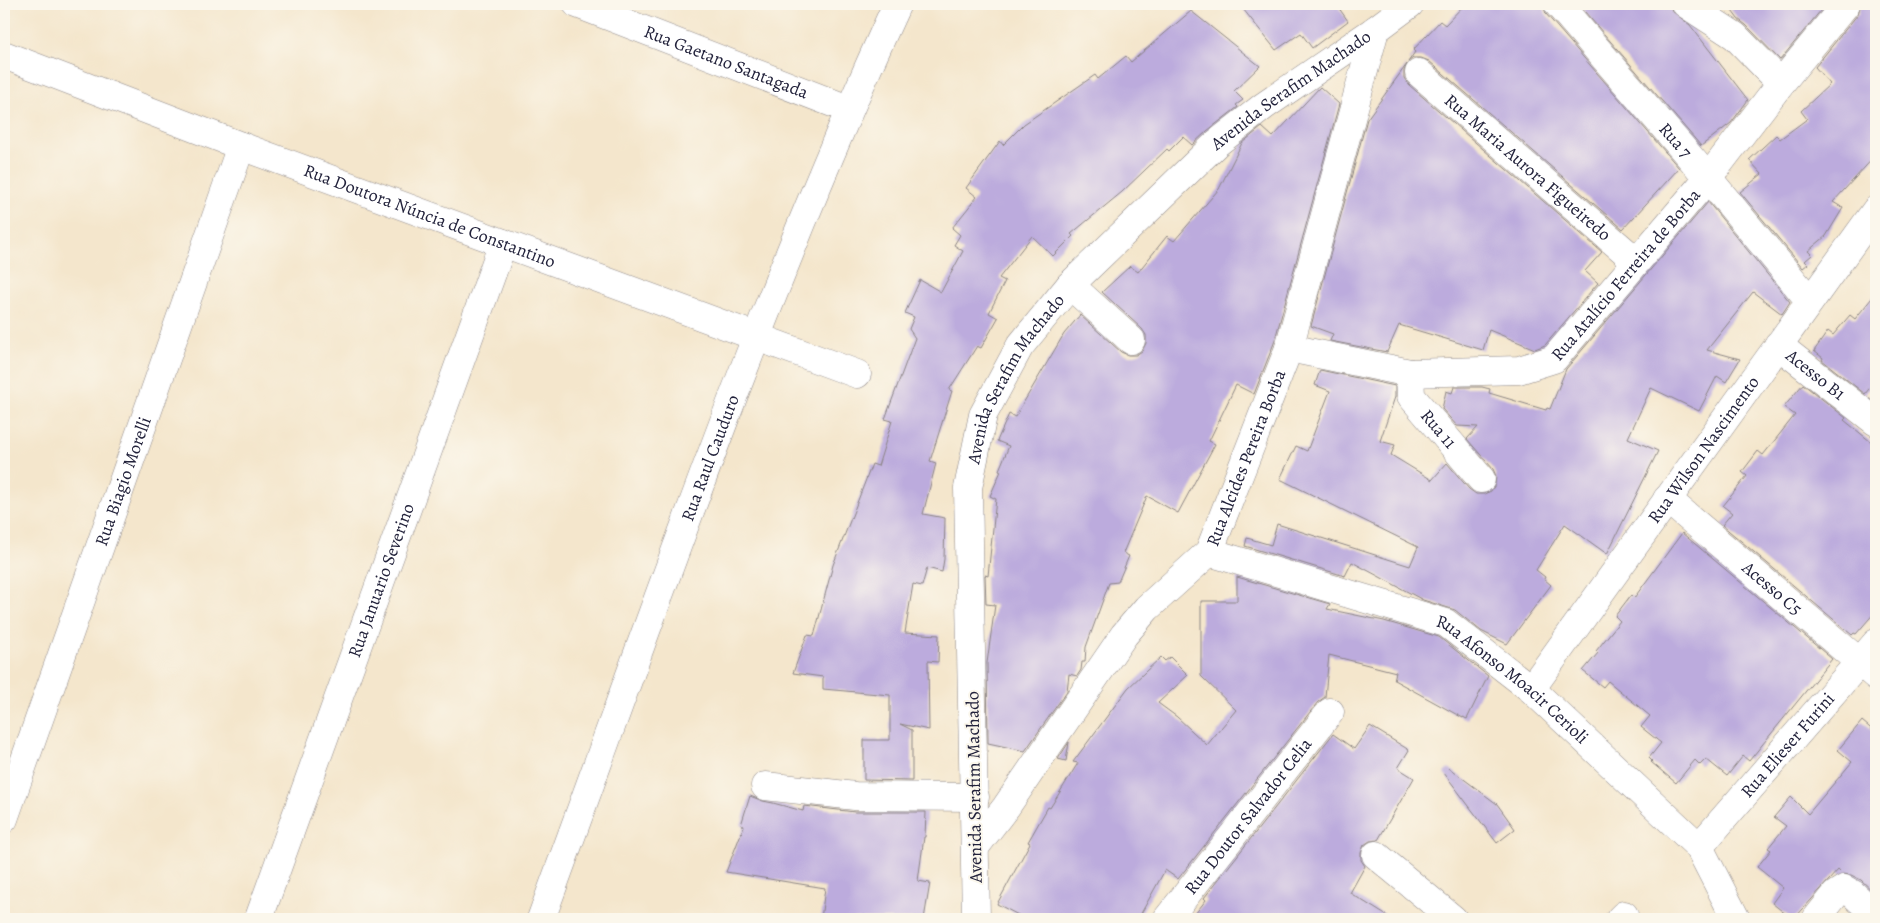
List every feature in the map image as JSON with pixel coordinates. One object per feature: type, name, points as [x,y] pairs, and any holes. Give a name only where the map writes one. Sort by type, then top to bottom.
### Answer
[{"type":"street","name":"Rua Gaetano Santagada","points":[[577,4],[848,109]]},
{"type":"street","name":"Rua Raul Cauduro","points":[[541,919],[755,336],[848,109],[897,4]]},
{"type":"street","name":"Avenida Serafim Machado","points":[[976,919],[968,488],[983,415],[1020,346],[1070,284],[1217,144],[1264,106],[1410,4]]},
{"type":"street","name":"Rua 7","points":[[1558,4],[1708,178],[1810,301]]},
{"type":"street","points":[[1686,4],[1735,36],[1781,83]]},
{"type":"street","name":"Rua Atalício Ferreira de Borba","points":[[1289,348],[1410,373],[1519,370],[1554,359],[1708,178],[1781,83],[1846,4]]},
{"type":"street","name":"Rua Alcides Pereira Borba","points":[[976,846],[1006,807],[1124,635],[1147,608],[1209,552],[1289,348],[1375,30]]},
{"type":"street","name":"Rua Doutora Núncia de Constantino","points":[[4,55],[241,146],[857,374]]},
{"type":"street","name":"Rua Maria Aurora Figueiredo","points":[[1419,73],[1636,261]]},
{"type":"street","name":"Rua Biagio Morelli","points":[[4,819],[241,146]]},
{"type":"street","name":"Rua Wilson Nascimento","points":[[1531,689],[1876,210]]},
{"type":"street","name":"Rua Januario Severino","points":[[259,918],[502,243]]},
{"type":"street","points":[[1070,284],[1131,340]]},
{"type":"street","name":"Acesso B1","points":[[1778,345],[1876,422]]},
{"type":"street","name":"Rua 11","points":[[1410,373],[1410,396],[1481,479]]},
{"type":"street","name":"Acesso C5","points":[[1667,499],[1871,661]]},
{"type":"street","name":"Rua Afonso Moacir Cerioli","points":[[1209,552],[1446,623],[1531,689],[1699,847],[1736,919]]},
{"type":"street","name":"Rua Elieser Furini","points":[[1699,847],[1871,661]]},
{"type":"street","name":"Rua Doutor Salvador Celia","points":[[1167,919],[1330,712]]},
{"type":"street","points":[[765,786],[855,796],[975,797]]},
{"type":"street","points":[[1376,855],[1453,919]]},
{"type":"street","points":[[1816,919],[1836,894],[1844,889],[1853,894],[1876,915]]},
{"type":"building","points":[[1239,4],[1336,4],[1348,21],[1312,48],[1301,33],[1276,50]]},
{"type":"building","points":[[1465,4],[1543,4],[1546,14],[1679,168],[1623,229],[1429,61],[1413,58],[1408,62],[1415,52],[1413,50],[1440,21],[1445,25]]},
{"type":"building","points":[[1578,4],[1670,4],[1672,11],[1690,25],[1748,100],[1731,123],[1701,146]]},
{"type":"building","points":[[1727,4],[1826,4],[1780,60],[1738,19]]},
{"type":"building","points":[[1861,4],[1876,4],[1876,155],[1833,202],[1843,208],[1826,236],[1808,251],[1812,255],[1805,261],[1808,264],[1803,268],[1740,192],[1762,174],[1749,160],[1776,135],[1780,139],[1807,119],[1801,111],[1830,84],[1815,67],[1858,14]]},
{"type":"building","points":[[1191,11],[1260,66],[1234,91],[1243,100],[1236,105],[1238,107],[1192,145],[1183,137],[1169,151],[1167,149],[1122,192],[1071,234],[1073,236],[1053,256],[1032,236],[999,278],[1005,281],[989,313],[998,318],[981,348],[977,346],[949,390],[952,391],[930,461],[936,463],[923,514],[945,518],[944,559],[942,572],[927,568],[922,586],[913,584],[905,633],[939,635],[938,662],[928,661],[929,730],[900,724],[912,730],[912,781],[864,780],[864,740],[890,740],[890,695],[823,689],[823,677],[793,673],[807,635],[814,636],[833,565],[872,464],[878,466],[892,421],[885,419],[915,338],[909,329],[914,317],[905,313],[920,280],[941,292],[963,251],[954,245],[960,235],[952,228],[977,197],[966,188],[1000,141],[1003,145],[1024,124],[1095,75],[1098,79],[1126,56],[1131,62]]},
{"type":"building","points":[[1407,64],[1404,78],[1409,85],[1602,252],[1585,271],[1598,283],[1545,345],[1535,349],[1489,330],[1483,350],[1399,325],[1387,352],[1330,341],[1333,334],[1311,326],[1367,119]]},
{"type":"building","points":[[1320,87],[1339,104],[1274,343],[1254,394],[1236,385],[1209,441],[1215,444],[1178,513],[1147,496],[1123,553],[1129,556],[1118,582],[1109,583],[1086,647],[1085,662],[1082,662],[1081,670],[1077,676],[1069,674],[1067,691],[1025,751],[988,743],[987,663],[995,605],[986,604],[985,575],[988,576],[996,499],[990,496],[1009,446],[997,441],[1009,414],[1015,417],[1064,334],[1080,315],[1121,352],[1128,355],[1136,355],[1142,351],[1146,343],[1146,335],[1142,329],[1102,292],[1130,266],[1138,272],[1167,236],[1174,241],[1219,189],[1242,143],[1262,127],[1273,137]]},
{"type":"building","points":[[1708,202],[1790,302],[1782,314],[1753,292],[1707,350],[1740,359],[1726,382],[1717,376],[1699,411],[1651,388],[1628,438],[1658,451],[1607,554],[1565,524],[1536,570],[1551,585],[1507,644],[1481,631],[1455,610],[1423,600],[1352,562],[1345,576],[1245,546],[1247,538],[1271,545],[1277,524],[1410,566],[1418,547],[1280,479],[1296,446],[1307,451],[1330,391],[1315,385],[1320,370],[1395,386],[1395,397],[1380,441],[1395,445],[1391,455],[1432,480],[1447,463],[1469,489],[1476,494],[1484,494],[1491,491],[1495,485],[1496,476],[1493,469],[1467,439],[1478,427],[1457,426],[1442,409],[1446,391],[1452,393],[1454,387],[1482,387],[1490,389],[1489,393],[1546,410],[1547,408],[1550,409],[1566,369]]},
{"type":"building","points":[[1876,293],[1876,380],[1865,394],[1822,360],[1823,358],[1814,351],[1828,331],[1833,335],[1850,315],[1855,319]]},
{"type":"building","points":[[1803,384],[1846,418],[1844,420],[1876,446],[1876,611],[1856,634],[1852,635],[1722,525],[1732,513],[1723,506],[1747,476],[1742,472],[1758,451],[1763,455],[1795,415],[1784,407]]},
{"type":"building","points":[[1682,533],[1832,659],[1749,761],[1743,756],[1727,776],[1706,759],[1700,765],[1695,760],[1676,783],[1651,762],[1649,758],[1661,743],[1641,727],[1650,716],[1608,681],[1603,687],[1583,671],[1620,621],[1615,616],[1631,595],[1634,598]]},
{"type":"building","points":[[1237,577],[1330,604],[1327,609],[1384,621],[1439,637],[1488,676],[1467,719],[1394,680],[1396,672],[1329,655],[1325,697],[1318,702],[1178,879],[1165,870],[1138,919],[1026,919],[997,904],[1048,807],[1050,808],[1078,763],[1073,762],[1128,688],[1161,657],[1165,661],[1170,657],[1188,675],[1158,703],[1177,717],[1207,745],[1236,710],[1201,676],[1201,601],[1237,601]]},
{"type":"building","points":[[1862,721],[1876,733],[1876,894],[1861,880],[1851,875],[1842,874],[1838,870],[1792,919],[1772,903],[1783,888],[1757,867],[1771,850],[1768,848],[1786,826],[1774,817],[1791,797],[1808,814],[1852,762],[1838,750]]},
{"type":"building","points":[[1370,726],[1409,750],[1398,768],[1414,778],[1378,840],[1370,841],[1364,845],[1361,860],[1365,866],[1350,893],[1392,919],[1191,919],[1206,900],[1204,898],[1333,734],[1354,749]]},
{"type":"building","points":[[1069,742],[1066,761],[1058,759]]},
{"type":"building","points":[[1449,768],[1497,804],[1515,829],[1497,843],[1444,773]]},
{"type":"building","points":[[750,796],[803,811],[804,806],[855,812],[926,812],[925,837],[918,881],[930,883],[924,919],[821,919],[825,888],[726,872],[744,826],[741,825]]}]
